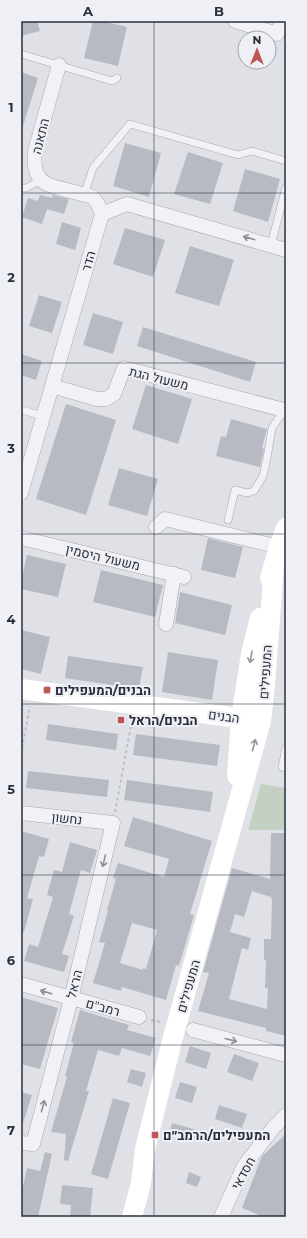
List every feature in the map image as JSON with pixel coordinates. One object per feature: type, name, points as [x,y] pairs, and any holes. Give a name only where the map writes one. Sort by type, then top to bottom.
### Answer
[{"type":"street","points":[[234,21],[277,34],[282,21]]},
{"type":"street","name":"התאנה","points":[[41,180],[36,173],[34,162],[35,151],[59,65]]},
{"type":"street","points":[[41,180],[48,184],[92,197],[97,203],[102,214],[127,204],[286,250]]},
{"type":"street","name":"הדר","points":[[21,493],[102,214]]},
{"type":"street","name":"משעול הגת","points":[[52,386],[97,399],[106,399],[114,394],[124,368],[285,408]]},
{"type":"street","points":[[156,527],[165,519],[276,556]]},
{"type":"street","name":"המעפילים","points":[[233,824],[241,718],[251,654],[276,556],[286,528]]},
{"type":"street","name":"משעול היסמין","points":[[21,538],[179,576],[166,624]]},
{"type":"street","name":"המעפילים","points":[[132,1217],[141,1183],[145,1149],[172,1041],[261,721],[276,556]]},
{"type":"street","name":"הבנים","points":[[27,690],[261,721]]},
{"type":"street","name":"נחשון","points":[[21,813],[113,823]]},
{"type":"street","name":"הראל","points":[[27,1143],[71,999],[113,823]]},
{"type":"street","name":"רמב\"ם","points":[[21,984],[139,1017]]},
{"type":"street","points":[[193,1030],[286,1055]]},
{"type":"street","name":"חסדאי","points":[[221,1217],[244,1166],[274,1127],[286,1115]]},
{"type":"street","name":"המעפילים","points":[[119,1217],[130,1179],[145,1149]]},
{"type":"lane","points":[[21,54],[112,81],[117,78]]},
{"type":"lane","points":[[84,195],[94,168],[130,124],[238,155],[252,151],[286,161]]},
{"type":"lane","points":[[21,188],[26,188],[41,180]]},
{"type":"lane","points":[[271,245],[286,187]]},
{"type":"lane","points":[[228,520],[235,490],[247,493],[254,491],[258,486],[263,476],[266,464],[272,428],[285,408]]},
{"type":"lane","points":[[21,410],[44,416]]},
{"type":"lane","points":[[286,748],[282,767],[286,768]]},
{"type":"path","points":[[21,754],[27,690]]},
{"type":"path","points":[[113,823],[134,704]]},
{"type":"green space","points":[[261,784],[286,788],[286,830],[248,830]]},
{"type":"building","points":[[21,21],[37,21],[40,31],[21,36]]},
{"type":"building","points":[[93,21],[102,21],[127,27],[118,66],[84,58]]},
{"type":"building","points":[[21,72],[38,78],[23,126],[21,126]]},
{"type":"building","points":[[125,143],[161,153],[149,197],[113,186]]},
{"type":"building","points":[[188,152],[223,163],[210,204],[174,194]]},
{"type":"building","points":[[245,169],[280,179],[268,222],[233,211]]},
{"type":"building","points":[[40,195],[52,198],[53,195],[69,199],[64,214],[47,209],[42,224],[22,217],[28,198],[38,201]]},
{"type":"building","points":[[62,222],[81,228],[75,250],[56,244]]},
{"type":"building","points":[[125,228],[165,240],[153,277],[113,264]]},
{"type":"building","points":[[190,246],[234,260],[219,306],[175,293]]},
{"type":"building","points":[[39,295],[62,302],[52,333],[29,326]]},
{"type":"building","points":[[93,313],[123,322],[113,354],[83,345]]},
{"type":"building","points":[[143,327],[256,362],[250,382],[137,346]]},
{"type":"building","points":[[21,354],[42,361],[36,380],[21,375]]},
{"type":"building","points":[[146,385],[192,399],[178,444],[132,429]]},
{"type":"building","points":[[66,404],[116,420],[86,515],[36,499]]},
{"type":"building","points":[[231,419],[267,429],[262,448],[264,449],[260,467],[216,456],[221,436],[226,437]]},
{"type":"building","points":[[119,468],[158,479],[147,516],[108,505]]},
{"type":"building","points":[[208,538],[243,547],[235,578],[201,570]]},
{"type":"building","points":[[27,555],[66,564],[58,597],[21,589],[21,581]]},
{"type":"building","points":[[101,570],[163,585],[155,617],[93,602]]},
{"type":"building","points":[[180,592],[232,605],[225,635],[175,623]]},
{"type":"building","points":[[21,630],[50,637],[41,674],[21,669]]},
{"type":"building","points":[[168,652],[218,660],[212,700],[162,692]]},
{"type":"building","points":[[68,656],[143,667],[139,689],[65,678]]},
{"type":"building","points":[[48,724],[118,734],[116,750],[46,740]]},
{"type":"building","points":[[136,734],[220,745],[217,766],[133,755]]},
{"type":"building","points":[[28,771],[109,780],[107,797],[26,788]]},
{"type":"building","points":[[127,780],[213,792],[210,812],[124,800]]},
{"type":"building","points":[[133,817],[212,841],[190,914],[194,915],[179,966],[176,965],[166,1000],[122,987],[121,991],[93,983],[105,943],[99,942],[116,879],[113,878],[118,863],[164,877],[169,859],[124,846]],"holes":[[[132,923],[157,930],[146,969],[143,968],[143,970],[120,963]]]},
{"type":"building","points":[[21,831],[49,839],[44,857],[39,856],[27,898],[33,899],[24,932],[21,931]]},
{"type":"building","points":[[271,833],[286,833],[286,1036],[266,1031],[266,1028],[198,1011],[209,973],[203,972],[232,868],[270,879]],"holes":[[[252,891],[271,897],[271,939],[264,939],[264,960],[266,960],[265,988],[268,988],[267,1009],[229,999],[242,948],[248,950],[251,938],[230,932],[235,914],[244,917]]]},
{"type":"building","points":[[70,842],[97,850],[90,873],[81,870],[69,914],[74,916],[62,954],[69,956],[64,972],[24,961],[29,944],[38,947],[53,897],[47,895],[54,870],[62,872]]},
{"type":"building","points":[[21,997],[58,1008],[40,1069],[21,1064]]},
{"type":"building","points":[[80,1010],[129,1025],[127,1030],[156,1038],[150,1056],[122,1048],[119,1056],[98,1050],[86,1091],[89,1091],[68,1161],[64,1160],[66,1134],[51,1132],[67,1077],[65,1076],[74,1043],[71,1042]]},
{"type":"building","points":[[190,1046],[211,1053],[206,1069],[185,1062]]},
{"type":"building","points":[[234,1054],[259,1063],[252,1081],[227,1072]]},
{"type":"building","points":[[131,1069],[146,1073],[142,1087],[127,1082]]},
{"type":"building","points":[[180,1082],[197,1087],[192,1103],[175,1098]]},
{"type":"building","points":[[21,1092],[32,1095],[23,1123],[21,1123]]},
{"type":"building","points":[[113,1098],[130,1103],[108,1179],[91,1174]]},
{"type":"building","points":[[219,1105],[247,1114],[242,1128],[215,1119]]},
{"type":"building","points":[[172,1123],[207,1133],[204,1142],[170,1132]]},
{"type":"building","points":[[286,1134],[286,1217],[264,1217],[242,1208],[262,1156]]},
{"type":"building","points":[[45,1152],[52,1154],[38,1217],[21,1217],[21,1195],[27,1168],[40,1171]]},
{"type":"building","points":[[189,1172],[201,1177],[197,1187],[186,1183]]},
{"type":"building","points":[[62,1185],[93,1188],[90,1217],[70,1217],[71,1205],[60,1204]]},
{"type":"place","name":"הבנים/המעפילים","points":[[47,690]]},
{"type":"place","name":"הבנים/הראל","points":[[121,720]]},
{"type":"place","name":"המעפילים/הרמב״ם","points":[[155,1135]]}]
